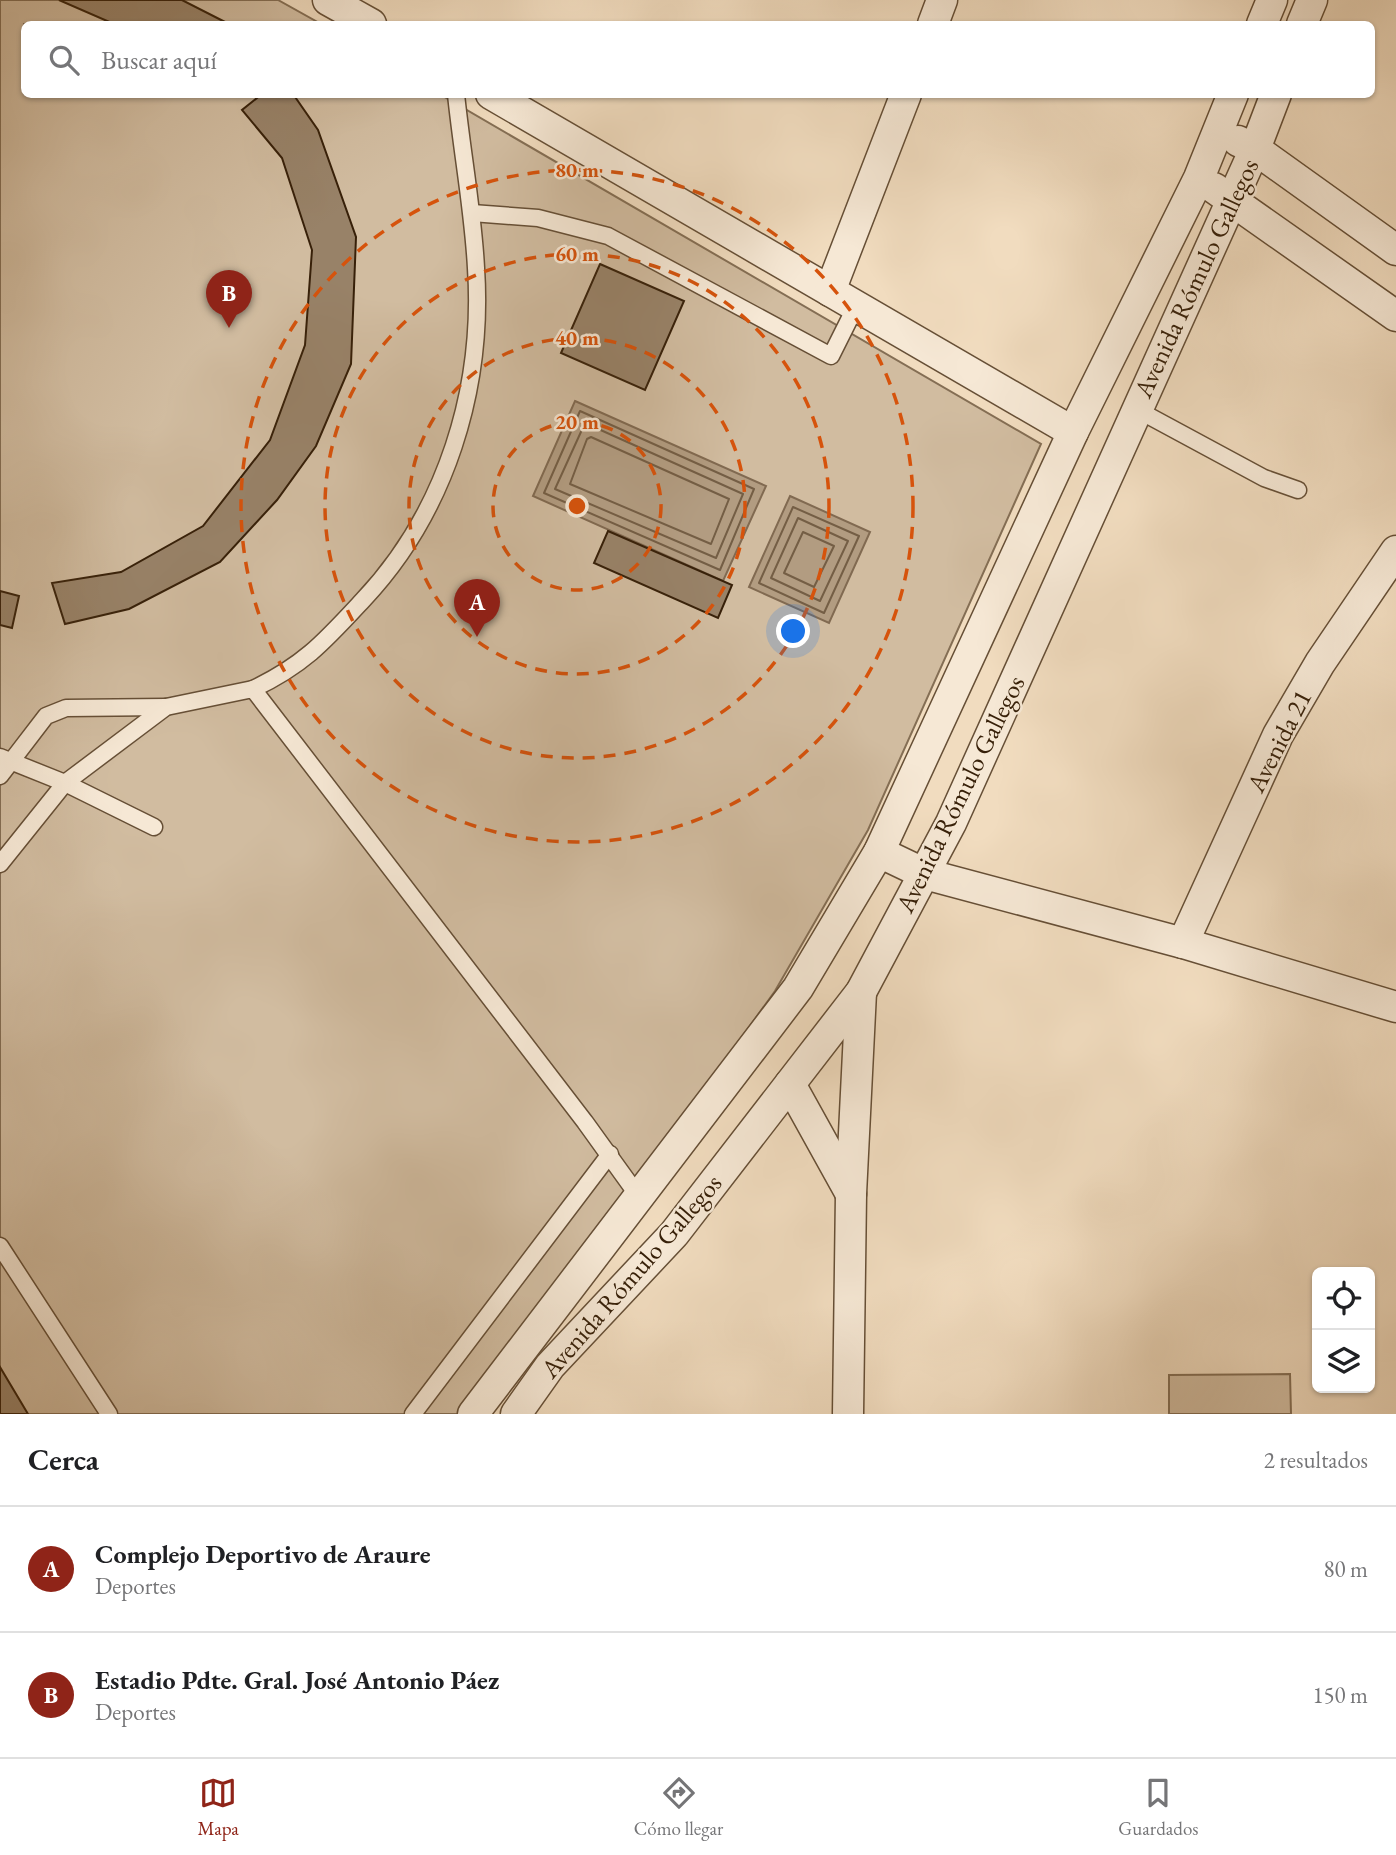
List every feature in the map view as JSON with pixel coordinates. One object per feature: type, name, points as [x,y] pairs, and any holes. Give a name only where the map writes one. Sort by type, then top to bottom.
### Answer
[{"type":"street","points":[[328,0],[365,21]]},
{"type":"street","points":[[934,21],[942,0]]},
{"type":"street","points":[[1263,21],[1272,0]]},
{"type":"street","points":[[1303,21],[1312,0]]},
{"type":"street","points":[[498,98],[1073,432]]},
{"type":"street","points":[[830,290],[904,98]]},
{"type":"street","name":"Avenida Rómulo Gallegos","points":[[473,1414],[798,988],[879,852],[1073,432],[1199,178],[1231,98]]},
{"type":"street","name":"Avenida Rómulo Gallegos","points":[[516,1414],[550,1366],[674,1234],[861,992],[951,823],[1230,199],[1255,149],[1274,98]]},
{"type":"street","points":[[1218,132],[1255,149],[1396,250]]},
{"type":"street","points":[[1199,178],[1396,316]]},
{"type":"street","name":"Avenida 21","points":[[1183,943],[1278,735],[1320,663],[1396,551]]},
{"type":"street","points":[[879,852],[925,874],[1183,943],[1396,1007]]},
{"type":"street","points":[[848,1414],[851,1194],[861,992]]},
{"type":"street","points":[[790,1084],[851,1194]]},
{"type":"lane","points":[[0,776],[6,760],[46,716],[66,708],[166,707],[253,689],[301,663],[338,627],[399,557],[436,494],[462,422],[470,378],[477,283],[472,213],[457,98]]},
{"type":"lane","points":[[472,213],[538,218],[608,236],[831,356],[856,306]]},
{"type":"lane","points":[[1136,409],[1264,478],[1297,490]]},
{"type":"lane","points":[[253,689],[610,1154],[639,1196]]},
{"type":"lane","points":[[0,864],[65,783],[166,707]]},
{"type":"lane","points":[[6,760],[65,783],[154,827]]},
{"type":"lane","points":[[413,1414],[610,1154]]},
{"type":"lane","points":[[0,1246],[109,1414]]},
{"type":"shaded area","points":[[0,0],[278,0],[316,21],[21,21],[21,98],[446,98],[1041,444],[868,830],[775,991],[471,1414],[0,1414]]},
{"type":"shaded area","points":[[1290,1374],[1291,1414],[1169,1414],[1169,1375]]},
{"type":"water","points":[[575,401],[766,486],[723,581],[533,496]]},
{"type":"water","points":[[790,496],[870,532],[829,623],[749,587]]},
{"type":"building","points":[[59,0],[182,0],[223,21],[107,21]]},
{"type":"building","points":[[257,98],[296,98],[318,130],[356,237],[351,364],[316,446],[277,500],[220,562],[129,609],[65,624],[52,583],[121,572],[203,526],[270,440],[305,345],[312,250],[282,158],[242,110]]},
{"type":"building","points":[[600,264],[684,301],[645,390],[561,353]]},
{"type":"building","points":[[608,531],[732,585],[718,618],[594,563]]},
{"type":"building","points":[[0,591],[19,596],[12,628],[0,625]]},
{"type":"building","points":[[0,1367],[28,1414],[0,1414]]},
{"type":"place","name":"Estadio Pdte. Gral. José Antonio Páez","points":[[229,328]]},
{"type":"place","name":"Complejo Deportivo de Araure","points":[[477,637]]}]
